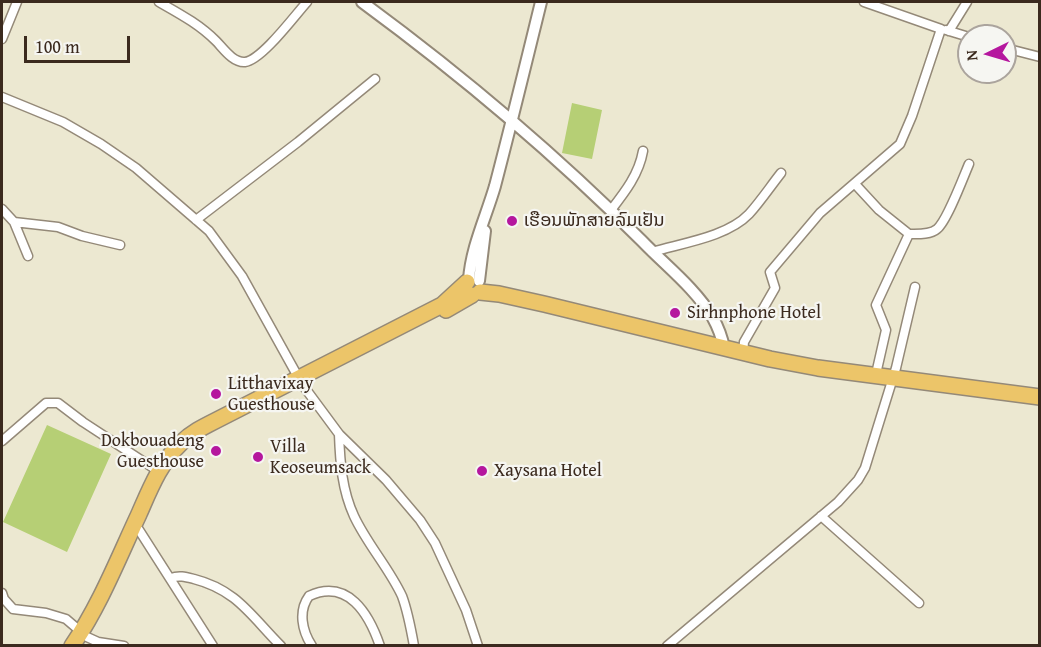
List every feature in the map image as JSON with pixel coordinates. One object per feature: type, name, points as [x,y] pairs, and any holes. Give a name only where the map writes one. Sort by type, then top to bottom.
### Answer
[{"type":"highway","points":[[72,645],[83,638],[119,578],[136,528],[162,473],[199,438],[300,381],[443,308],[475,285],[505,284],[523,293],[557,299],[744,347],[877,370],[1040,386]]},
{"type":"highway","points":[[894,372],[1040,397]]},
{"type":"street","points":[[2,39],[17,2]]},
{"type":"street","points":[[159,2],[194,21],[233,59],[246,62],[262,52],[307,2]]},
{"type":"street","points":[[362,2],[397,27],[512,122],[611,210],[691,291],[713,318],[723,343]]},
{"type":"street","points":[[475,285],[479,234],[488,210],[512,122],[541,2]]},
{"type":"street","points":[[870,2],[957,34]]},
{"type":"street","points":[[744,347],[775,288],[770,272],[820,213],[892,152],[904,137],[945,30],[967,2]]},
{"type":"street","points":[[1017,51],[1040,57]]},
{"type":"street","points":[[196,220],[298,142],[375,79]]},
{"type":"street","points":[[2,97],[63,122],[101,144],[136,168],[209,231],[242,276],[300,381],[339,434],[386,480],[420,520],[435,543],[466,609],[478,645]]},
{"type":"street","points":[[611,210],[629,187],[644,151]]},
{"type":"street","points":[[855,184],[879,210],[909,234],[931,232],[938,228],[969,164]]},
{"type":"street","points":[[652,252],[717,234],[731,226],[747,216],[781,173]]},
{"type":"street","points":[[2,208],[14,222],[28,256]]},
{"type":"street","points":[[14,222],[58,227],[82,236],[120,245]]},
{"type":"street","points":[[877,370],[886,330],[876,305],[909,234]]},
{"type":"street","points":[[667,645],[851,489],[865,468],[894,372],[915,287]]},
{"type":"street","points":[[2,441],[46,403],[58,403],[162,473]]},
{"type":"street","points":[[339,434],[339,458],[345,494],[354,517],[401,594],[407,610],[414,645]]},
{"type":"street","points":[[821,516],[919,603]]},
{"type":"street","points":[[136,528],[213,645]]},
{"type":"street","points":[[171,578],[180,576],[198,580],[212,584],[229,594],[244,604],[281,645]]},
{"type":"street","points":[[312,645],[305,632],[302,615],[303,603],[309,596],[325,592],[345,596],[361,606],[370,619],[380,645]]},
{"type":"street","points":[[2,593],[13,609],[46,613],[66,620],[83,638],[124,645]]},
{"type":"green space","points":[[572,103],[602,110],[592,159],[562,153]]},
{"type":"green space","points":[[47,425],[111,454],[67,552],[3,522]]},
{"type":"place","name":"ເຮືອນພັກສາຍລົມເຢັນ","points":[[512,221]]},
{"type":"place","name":"Sirhnphone Hotel","points":[[675,313]]},
{"type":"place","name":"Litthavixay Guesthouse","points":[[216,394]]},
{"type":"place","name":"Dokbouadeng Guesthouse","points":[[216,451]]},
{"type":"place","name":"Villa Keoseumsack","points":[[258,457]]},
{"type":"place","name":"Xaysana Hotel","points":[[482,471]]}]
